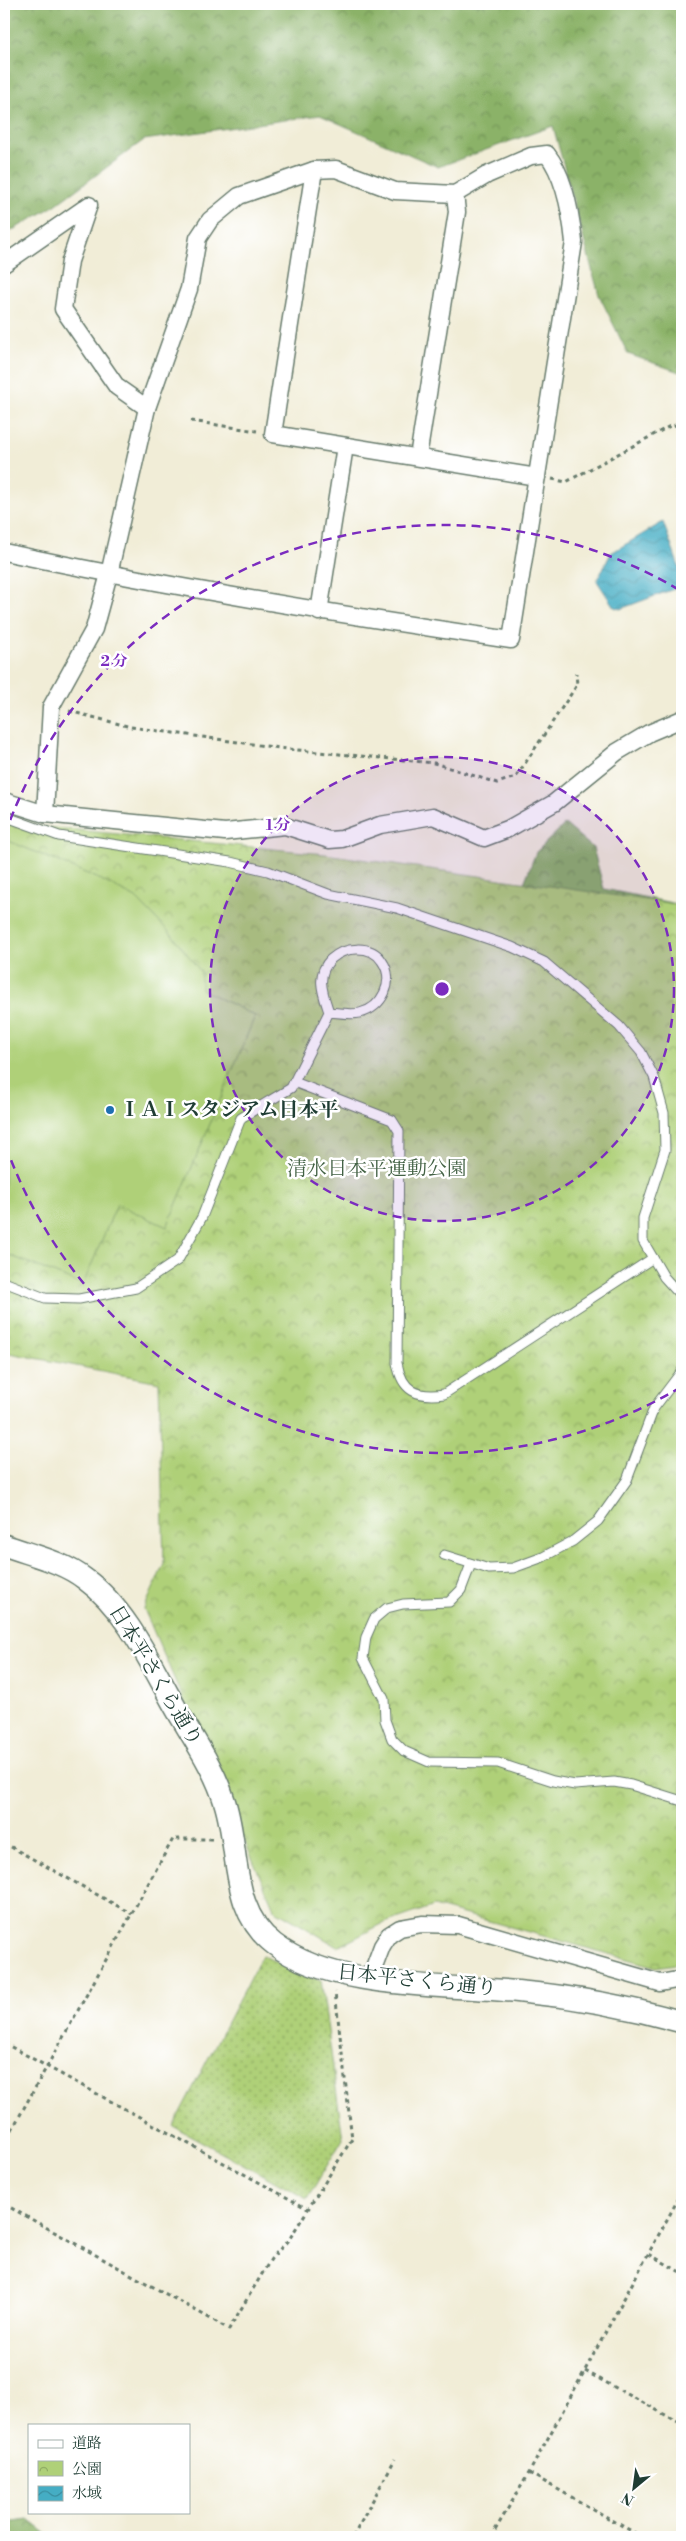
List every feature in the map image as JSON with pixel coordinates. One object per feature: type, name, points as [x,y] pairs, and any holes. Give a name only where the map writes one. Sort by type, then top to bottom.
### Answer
[{"type":"street","points":[[4,552],[110,574],[319,612],[511,640],[574,242],[572,222],[557,166],[547,154],[531,156],[487,175],[455,194],[395,191],[336,169],[314,170],[239,196],[210,220],[198,238],[190,288],[147,408],[110,574],[94,629],[51,706],[45,814]]},
{"type":"street","points":[[314,170],[273,434],[537,477]]},
{"type":"street","points":[[418,457],[457,212],[455,194]]},
{"type":"street","points":[[4,264],[89,205],[70,261],[63,309],[116,387],[147,408]]},
{"type":"street","points":[[319,612],[345,446]]},
{"type":"street","points":[[4,801],[45,814],[225,832],[285,826],[329,840],[342,839],[380,825],[433,816],[484,838],[508,829],[554,803],[616,752],[682,719]]},
{"type":"street","name":"日本平さくら通り","points":[[4,1545],[66,1567],[86,1579],[108,1599],[128,1625],[208,1764],[225,1802],[243,1903],[252,1923],[273,1944],[303,1962],[332,1972],[370,1978],[586,1999],[636,2009],[682,2022]]},
{"type":"street","points":[[370,1978],[382,1946],[390,1935],[400,1928],[422,1924],[458,1925],[660,1983],[682,1979]]},
{"type":"lane","points":[[4,816],[58,836],[230,862],[268,871],[328,894],[397,908],[512,947],[544,962],[619,1026],[641,1052],[654,1076],[664,1113],[665,1150],[643,1218],[643,1241],[664,1278],[682,1297]]},
{"type":"lane","points":[[4,1282],[45,1298],[80,1299],[136,1288],[178,1260],[202,1217],[241,1118],[291,1088],[330,1012],[320,986],[324,965],[337,953],[352,948],[368,951],[382,960],[388,978],[385,995],[374,1008],[359,1013],[330,1012]]},
{"type":"lane","points":[[294,1082],[392,1120],[399,1131],[397,1363],[399,1376],[411,1391],[426,1396],[444,1394],[653,1258]]},
{"type":"lane","points":[[444,1556],[489,1569],[513,1568],[543,1557],[573,1541],[598,1521],[627,1480],[654,1408],[682,1371]]},
{"type":"lane","points":[[471,1564],[461,1590],[449,1602],[403,1604],[387,1608],[374,1619],[366,1637],[363,1658],[384,1699],[385,1720],[392,1739],[404,1750],[429,1762],[498,1763],[553,1781],[575,1785],[614,1782],[630,1784],[682,1801]]},
{"type":"path","points":[[191,421],[273,434]]},
{"type":"path","points":[[537,477],[566,482],[670,426],[682,424]]},
{"type":"path","points":[[51,706],[150,730],[286,749],[434,763],[498,782],[516,777],[577,685],[576,673]]},
{"type":"path","points":[[4,2144],[173,1839],[233,1840]]},
{"type":"path","points":[[4,1843],[132,1914]]},
{"type":"path","points":[[4,2204],[229,2328],[271,2258],[290,2238],[352,2139],[332,1972]]},
{"type":"path","points":[[4,2043],[308,2209]]},
{"type":"path","points":[[491,2537],[529,2473],[682,2192]]},
{"type":"path","points":[[649,2254],[682,2273]]},
{"type":"path","points":[[585,2371],[682,2424]]},
{"type":"path","points":[[353,2537],[395,2459]]},
{"type":"path","points":[[529,2473],[642,2537]]},
{"type":"green space","points":[[4,4],[682,4],[682,373],[628,354],[599,295],[553,126],[438,167],[320,115],[144,140],[54,206],[4,235]]},
{"type":"green space","name":"清水日本平運動公園","points":[[4,823],[325,854],[682,905],[682,1963],[656,1967],[434,1906],[382,1924],[338,1947],[274,1909],[144,1609],[164,1564],[159,1382],[4,1352]]},
{"type":"green space","points":[[565,824],[593,848],[604,889],[682,905],[521,891],[536,852]]},
{"type":"green space","name":"ＩＡＩスタジアム日本平","points":[[4,839],[97,878],[136,898],[173,936],[201,972],[201,989],[255,1016],[167,1227],[117,1204],[83,1285],[4,1253]]},
{"type":"green space","points":[[262,1955],[306,1977],[321,1980],[343,2139],[307,2199],[173,2126]]},
{"type":"green space","points":[[29,2520],[51,2537],[4,2537],[4,2523]]},
{"type":"water","points":[[663,522],[682,575],[682,586],[620,609],[614,607],[597,581],[611,553]]},
{"type":"place","name":"ＩＡＩスタジアム日本平","points":[[110,1110]]}]
